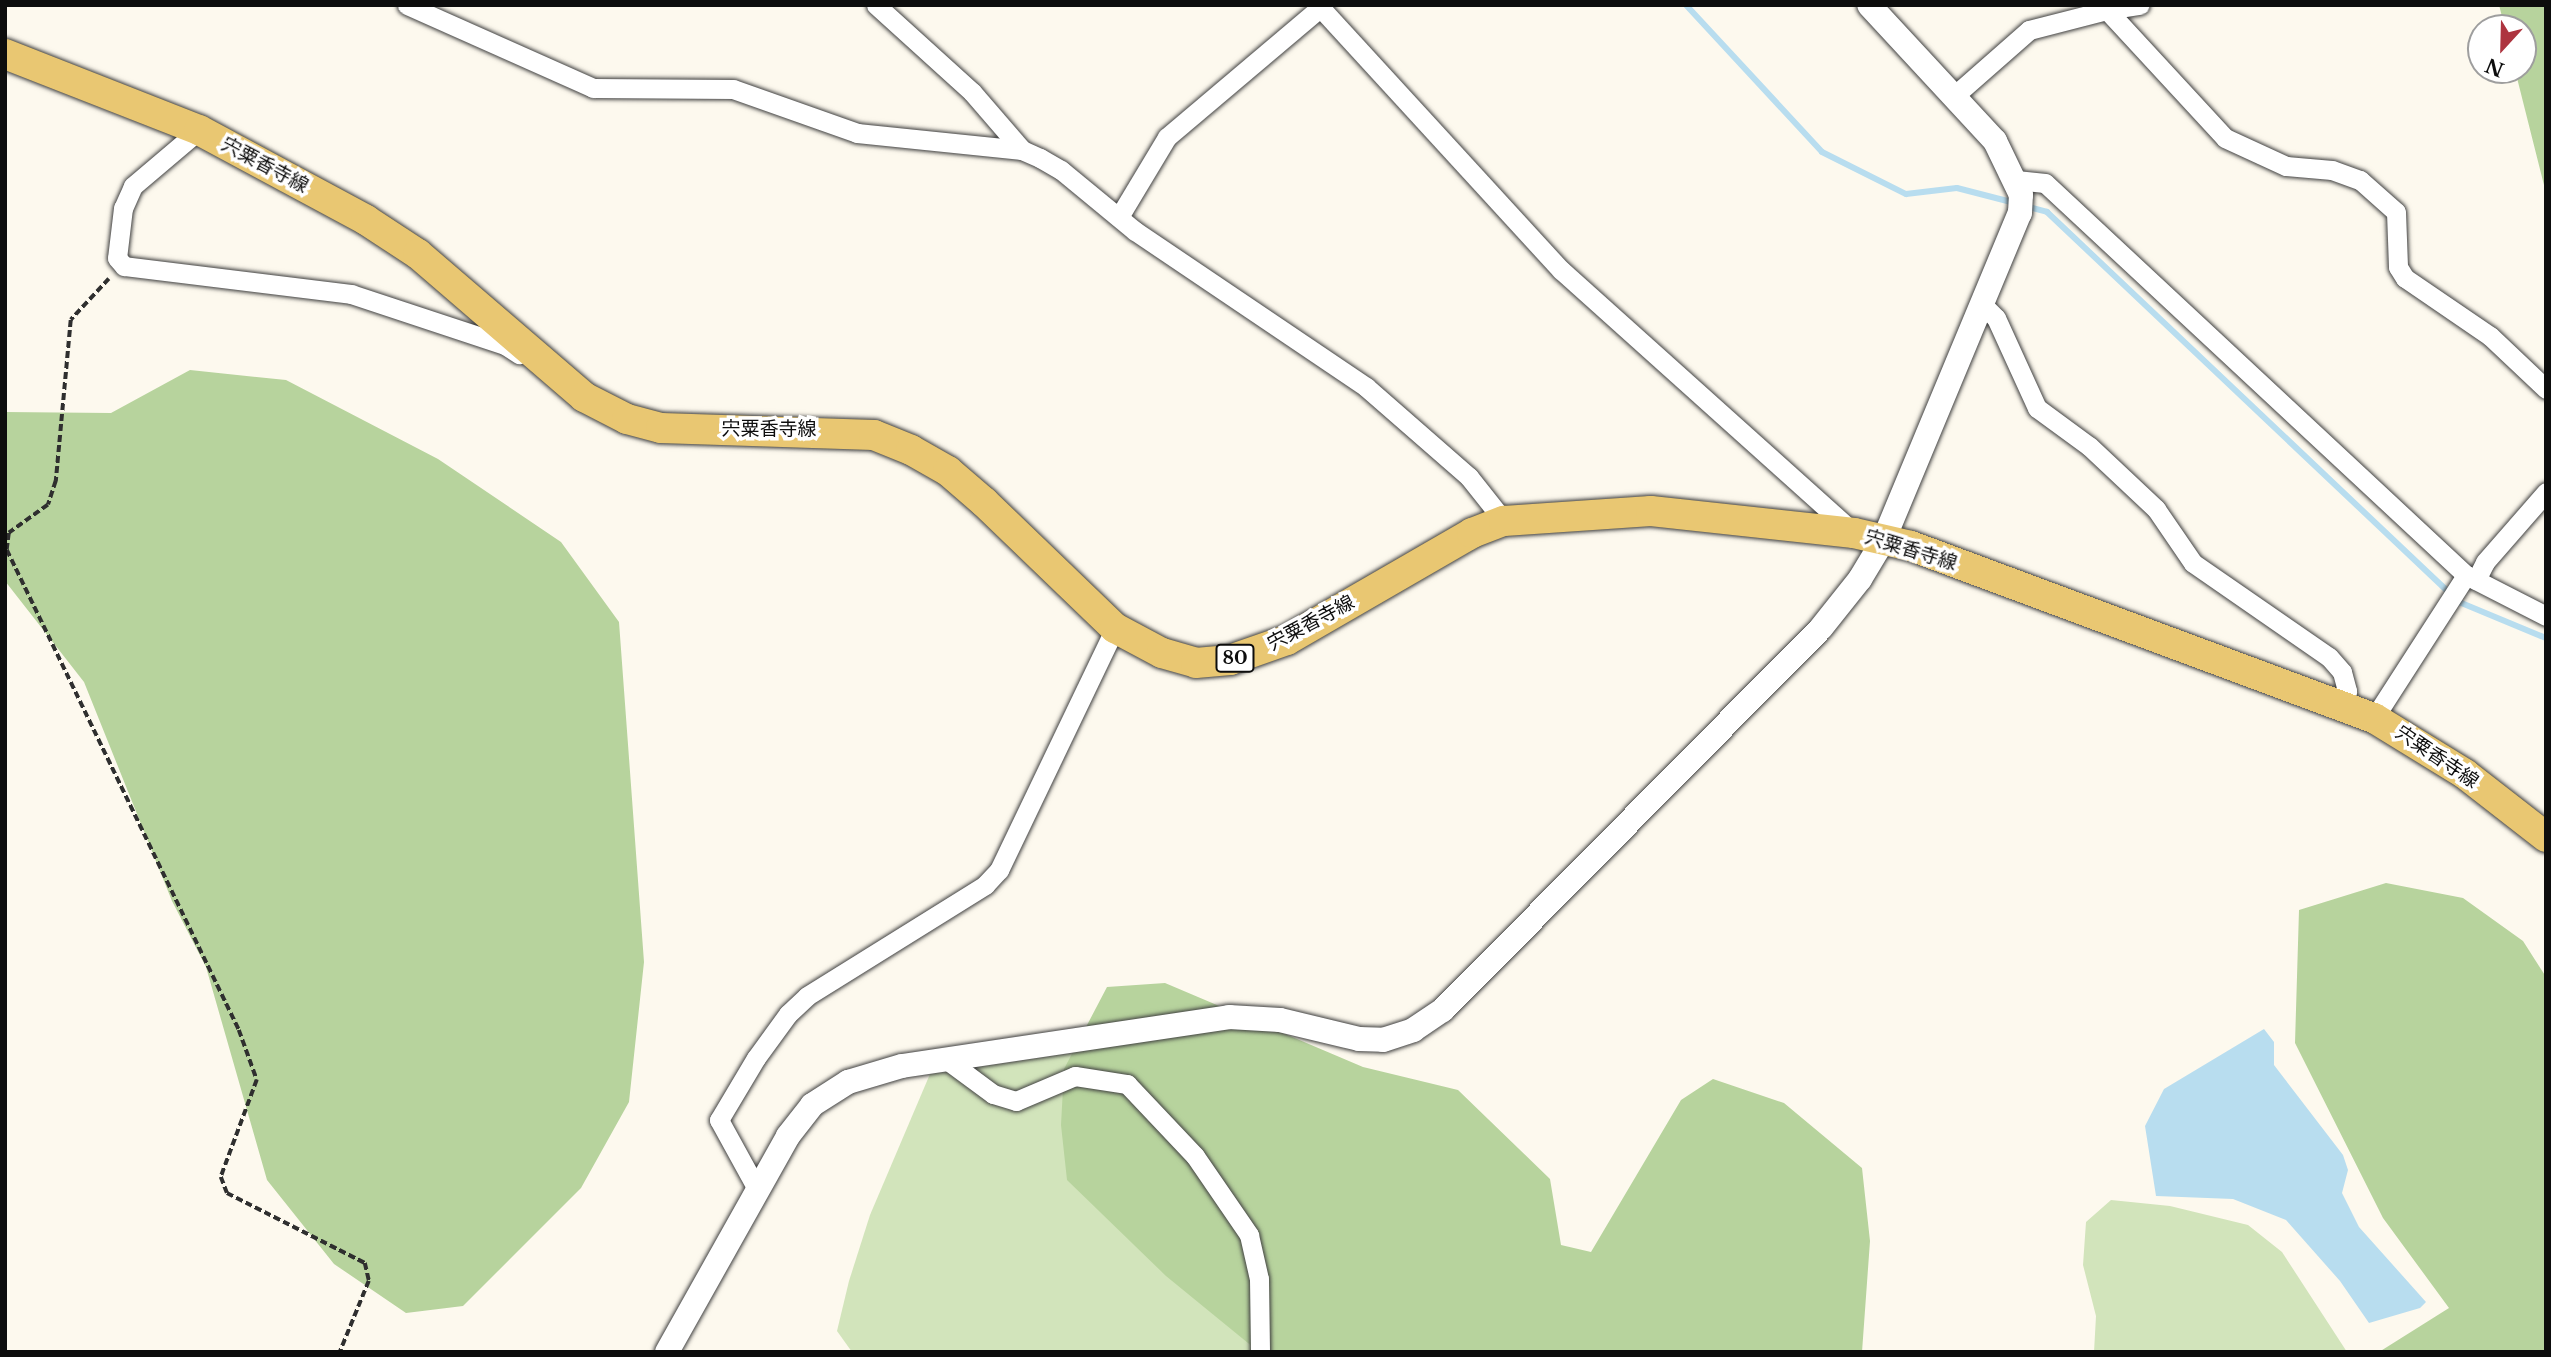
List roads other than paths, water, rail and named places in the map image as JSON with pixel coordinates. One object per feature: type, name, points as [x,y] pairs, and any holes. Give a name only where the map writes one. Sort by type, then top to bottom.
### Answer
[{"type":"main road","name":"宍粟香寺線","points":[[5,54],[199,130],[310,188],[418,254],[584,397],[627,419],[660,428],[828,430],[874,435],[911,450],[948,471],[984,502],[1115,628],[1162,653],[1196,663],[1230,660],[1287,640],[1472,533],[1504,521],[1651,511],[1854,533],[1884,539],[2374,718],[2465,774],[2546,837]]},
{"type":"street","points":[[407,5],[593,88],[733,89],[857,133],[1021,150],[1061,170],[1119,218],[1366,387],[1469,477],[1504,521]]},
{"type":"street","points":[[876,5],[972,92],[1021,150]]},
{"type":"street","points":[[667,1352],[757,1189],[812,1105],[848,1082],[902,1066],[1229,1017],[1280,1020],[1359,1040],[1383,1040],[1413,1030],[1443,1010],[1821,628],[1860,579],[1884,539],[1983,305],[2019,196],[1995,141],[1869,5]]},
{"type":"street","points":[[1954,96],[2029,30],[2107,10],[2140,5]]},
{"type":"street","points":[[1119,218],[1167,137],[1320,6],[1561,270],[1854,533]]},
{"type":"street","points":[[2107,10],[2225,138],[2286,166],[2332,170],[2360,180],[2396,212],[2398,267],[2405,278],[2490,336],[2546,389]]},
{"type":"street","points":[[199,130],[133,186],[122,208],[117,258],[124,266],[351,295],[505,345],[584,397]]},
{"type":"street","points":[[2019,196],[2045,183],[2467,580],[2546,615]]},
{"type":"street","points":[[1983,305],[1996,318],[2037,408],[2089,446],[2156,509],[2193,563],[2329,657],[2342,672],[2347,691],[2343,707]]},
{"type":"street","points":[[2374,718],[2445,606],[2546,492]]},
{"type":"street","points":[[757,1189],[719,1120],[756,1058],[788,1014],[807,996],[985,885],[999,870],[1115,628]]},
{"type":"street","points":[[947,1060],[993,1094],[1016,1101],[1075,1076],[1127,1084],[1195,1156],[1249,1235],[1259,1279],[1260,1352]]},
{"type":"water","points":[[2264,1029],[2274,1042],[2274,1065],[2343,1155],[2348,1170],[2342,1193],[2359,1227],[2426,1302],[2420,1308],[2369,1323],[2340,1281],[2286,1220],[2233,1199],[2156,1196],[2145,1126],[2164,1089]]},
{"type":"waterway","points":[[1686,5],[1822,152],[1906,194],[1957,188],[2015,203]]},
{"type":"waterway","points":[[2025,206],[2047,212],[2459,602],[2546,638]]}]
